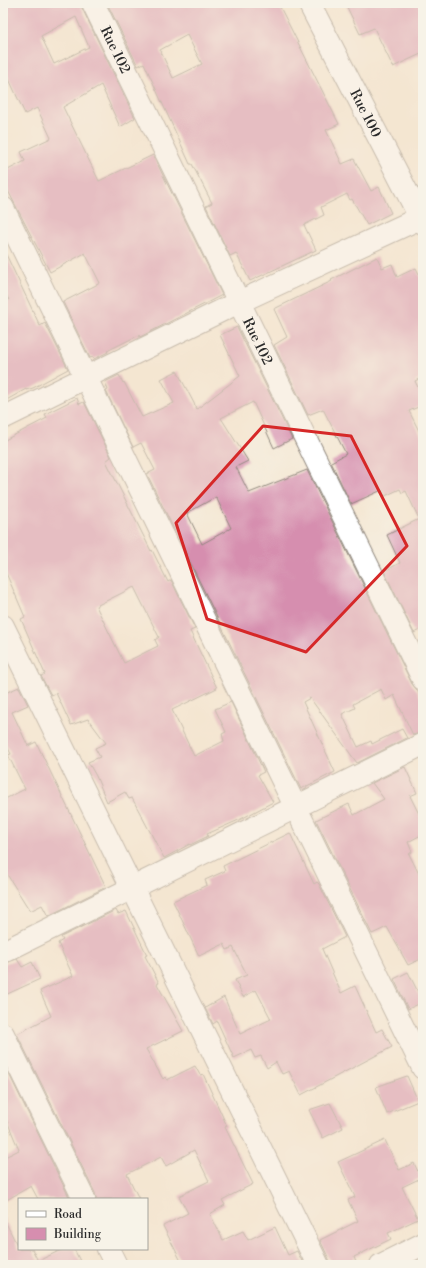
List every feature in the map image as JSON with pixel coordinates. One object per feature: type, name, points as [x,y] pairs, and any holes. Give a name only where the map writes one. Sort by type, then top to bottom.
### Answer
[{"type":"street","name":"Rue 102","points":[[93,3],[423,679]]},
{"type":"street","name":"Rue 100","points":[[309,3],[422,219]]},
{"type":"street","points":[[3,208],[423,1068]]},
{"type":"street","points":[[3,418],[239,302],[422,219]]},
{"type":"street","points":[[3,626],[318,1265]]},
{"type":"street","points":[[3,952],[423,744]]},
{"type":"street","points":[[3,1034],[84,1198]]},
{"type":"street","points":[[381,1265],[423,1244]]},
{"type":"street","points":[[108,1250],[116,1265]]},
{"type":"highlighted area","points":[[263,426],[351,436],[407,546],[306,652],[207,619],[176,523]]},
{"type":"building","points":[[3,3],[81,3],[82,8],[135,118],[120,127],[101,85],[63,107],[99,181],[153,155],[222,295],[140,337],[139,335],[107,351],[108,352],[94,359],[93,357],[90,358],[63,302],[100,283],[85,253],[50,272],[4,183],[8,181],[4,172],[25,161],[21,152],[51,138],[37,108],[25,114],[3,66]],"holes":[[[76,17],[89,47],[54,64],[41,36]]]},
{"type":"building","points":[[107,3],[278,3],[339,124],[326,130],[342,164],[354,159],[371,191],[379,187],[391,213],[367,225],[352,199],[350,200],[347,194],[321,207],[324,215],[304,225],[316,250],[250,281],[236,253],[230,256],[206,206],[212,203],[192,164],[190,164],[144,63],[138,66]],"holes":[[[187,35],[202,64],[173,78],[160,50]]]},
{"type":"building","points":[[345,3],[419,3],[423,11],[423,53],[393,67],[374,28],[360,34]]},
{"type":"building","points":[[3,248],[40,326],[45,323],[68,369],[3,402],[3,303],[9,300],[3,288]]},
{"type":"building","points":[[377,257],[382,268],[392,264],[397,277],[416,268],[423,282],[423,377],[415,381],[423,398],[423,405],[409,411],[423,439],[423,628],[414,633],[384,571],[400,563],[387,535],[419,519],[406,491],[402,493],[400,489],[385,496],[382,490],[351,504],[331,462],[346,454],[323,409],[308,415],[274,345],[287,337],[274,309]]},
{"type":"building","points":[[237,327],[292,439],[274,448],[253,402],[221,418],[248,461],[236,467],[249,493],[307,470],[412,684],[423,702],[423,732],[413,735],[394,695],[386,700],[381,689],[353,704],[355,708],[342,714],[358,747],[371,741],[372,744],[402,729],[407,738],[357,763],[310,698],[303,702],[335,772],[301,789],[147,474],[155,470],[141,443],[133,447],[106,391],[108,390],[105,382],[119,375],[142,417],[174,403],[161,379],[177,371],[197,409],[240,376],[220,335]],"holes":[[[216,497],[231,528],[202,544],[187,513]]]},
{"type":"building","points":[[77,398],[79,404],[84,402],[111,457],[106,461],[151,551],[152,550],[168,582],[171,580],[195,629],[190,631],[217,688],[172,710],[194,756],[224,741],[222,734],[226,732],[215,709],[231,702],[264,772],[258,775],[273,802],[241,819],[207,834],[208,836],[164,858],[132,798],[129,799],[125,792],[107,802],[96,776],[88,762],[100,757],[95,748],[106,743],[88,719],[71,725],[56,693],[51,695],[41,676],[45,674],[21,619],[25,617],[3,566],[3,441],[47,418],[45,414]],"holes":[[[134,587],[159,637],[155,640],[158,646],[124,663],[96,606]]]},
{"type":"building","points":[[19,687],[28,705],[12,712],[28,746],[36,742],[106,887],[48,916],[42,905],[30,911],[3,868],[3,800],[25,789],[8,755],[11,754],[3,738],[3,694]]},
{"type":"building","points":[[405,767],[417,793],[410,796],[423,822],[423,834],[408,842],[412,852],[409,854],[423,882],[423,958],[408,965],[387,927],[372,934],[316,820],[349,804],[354,815],[384,799],[372,783]]},
{"type":"building","points":[[290,833],[314,884],[317,882],[319,884],[345,937],[322,949],[341,993],[355,986],[376,1032],[382,1029],[392,1047],[301,1095],[289,1071],[282,1074],[276,1062],[267,1068],[261,1056],[255,1058],[251,1050],[234,1058],[217,1021],[213,1024],[205,1008],[224,997],[240,1034],[271,1019],[256,990],[243,997],[235,980],[247,975],[233,947],[227,950],[224,944],[199,956],[173,901],[207,885],[205,880],[225,871],[223,866]]},
{"type":"building","points":[[116,910],[118,914],[126,911],[147,955],[145,956],[159,983],[157,984],[183,1031],[146,1049],[163,1079],[165,1077],[167,1080],[195,1066],[200,1075],[203,1074],[227,1126],[225,1127],[253,1184],[222,1200],[225,1205],[210,1214],[223,1240],[243,1231],[248,1240],[275,1227],[288,1255],[297,1251],[304,1265],[183,1265],[163,1226],[188,1213],[179,1196],[209,1181],[194,1150],[166,1166],[161,1157],[127,1174],[139,1198],[96,1198],[95,1193],[17,1034],[51,1016],[40,991],[73,976],[58,943],[63,940],[61,937]]},
{"type":"building","points":[[17,959],[22,967],[32,962],[40,979],[3,996],[3,964]]},
{"type":"building","points":[[408,972],[423,1002],[408,1009],[394,979]]},
{"type":"building","points":[[8,1072],[70,1198],[37,1198],[31,1186],[3,1202],[3,1158],[19,1150],[7,1121],[3,1124],[3,1075]]},
{"type":"building","points":[[407,1076],[418,1101],[387,1114],[376,1087]]},
{"type":"building","points":[[330,1103],[343,1128],[323,1138],[309,1110]]},
{"type":"building","points":[[385,1140],[399,1170],[414,1163],[421,1178],[402,1187],[418,1219],[388,1233],[391,1239],[354,1257],[357,1265],[330,1265],[329,1259],[320,1240],[358,1221],[348,1200],[355,1197],[338,1162]]},
{"type":"building","points":[[3,1217],[18,1247],[18,1250],[32,1250],[38,1261],[61,1250],[74,1250],[82,1265],[3,1265]]}]
